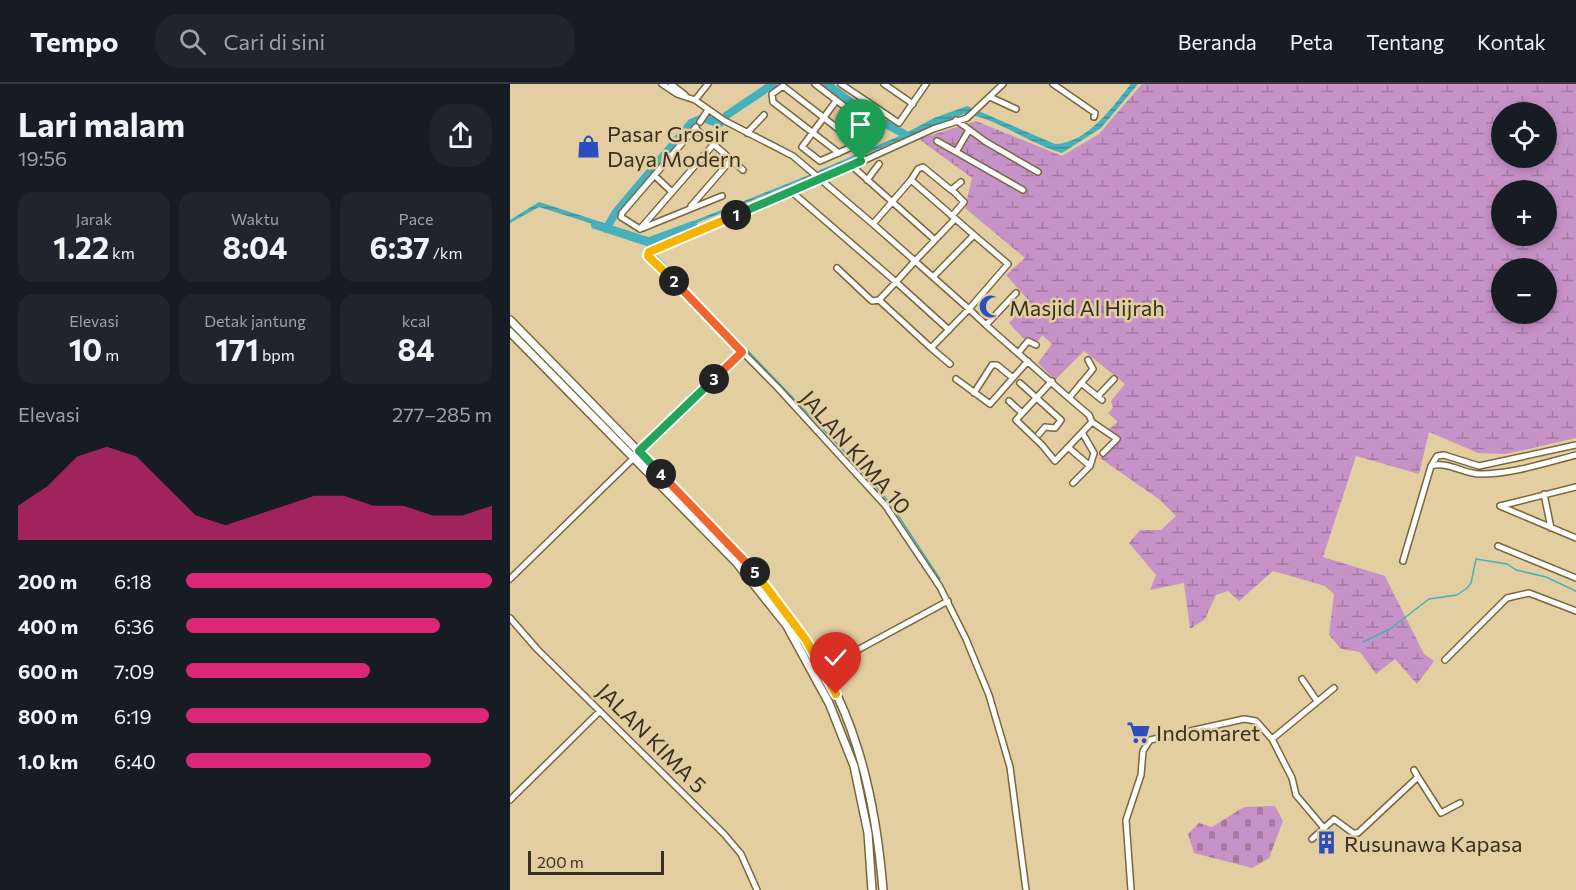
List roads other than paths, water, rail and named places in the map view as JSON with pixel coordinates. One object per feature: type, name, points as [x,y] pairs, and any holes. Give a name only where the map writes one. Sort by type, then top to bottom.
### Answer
[{"type":"main road","points":[[511,326],[756,572],[823,668],[860,755],[878,830],[883,890]]},
{"type":"main road","points":[[636,454],[736,562],[787,626],[815,673],[854,766],[868,833],[872,890]]},
{"type":"street","points":[[662,84],[677,94],[685,95]]},
{"type":"street","points":[[671,84],[723,119],[793,156],[812,172],[1052,381],[1089,415],[1092,422],[1117,439],[1104,453]]},
{"type":"street","points":[[695,100],[708,84]]},
{"type":"street","points":[[815,84],[879,135],[820,161],[802,147],[836,101]]},
{"type":"street","points":[[841,84],[896,123],[901,122],[926,84]]},
{"type":"street","points":[[884,84],[913,104]]},
{"type":"street","points":[[949,330],[792,192],[956,120],[972,116],[976,109],[1003,84]]},
{"type":"street","points":[[1053,84],[1095,113],[1094,117]]},
{"type":"street","points":[[838,153],[773,102],[772,94],[783,86],[859,145]]},
{"type":"street","points":[[990,97],[1016,109]]},
{"type":"street","points":[[640,229],[624,220],[621,214],[697,126],[708,110]]},
{"type":"street","points":[[747,133],[764,115]]},
{"type":"street","points":[[956,120],[1038,172]]},
{"type":"street","points":[[697,126],[713,145],[743,170]]},
{"type":"street","points":[[956,152],[969,130]]},
{"type":"street","points":[[937,141],[1023,190]]},
{"type":"street","points":[[640,229],[713,145]]},
{"type":"street","points":[[691,207],[732,160]]},
{"type":"street","points":[[867,180],[879,164]]},
{"type":"street","points":[[852,166],[935,240]]},
{"type":"street","points":[[837,268],[872,301],[879,300],[935,240],[964,202],[923,167],[918,169],[873,224]]},
{"type":"street","points":[[654,175],[672,192]]},
{"type":"street","points":[[911,180],[1008,264],[931,348]]},
{"type":"street","points":[[952,190],[961,182]]},
{"type":"street","name":"JALAN KIMA 10","points":[[792,192],[651,250],[648,256],[742,352],[893,515],[948,601],[989,695],[1010,767],[1026,890]]},
{"type":"street","points":[[640,229],[722,196]]},
{"type":"street","points":[[933,277],[974,235]]},
{"type":"street","points":[[986,325],[1016,293]]},
{"type":"street","points":[[879,300],[950,364]]},
{"type":"street","points":[[1018,352],[1028,341],[1036,345]]},
{"type":"street","points":[[510,579],[742,352]]},
{"type":"street","points":[[1069,398],[1094,368],[1088,360]]},
{"type":"street","points":[[956,378],[988,403],[992,403],[1028,361]]},
{"type":"street","points":[[974,393],[992,365],[997,365],[1013,378]]},
{"type":"street","points":[[1082,382],[1100,398],[1114,379]]},
{"type":"street","points":[[1052,381],[1017,421],[1042,445],[1053,460],[1060,458],[1092,422]]},
{"type":"street","points":[[1020,383],[1061,421],[1055,428],[1045,427],[1039,434]]},
{"type":"street","points":[[1009,401],[1022,413]]},
{"type":"street","points":[[1073,483],[1090,466],[1094,453],[1083,434]]},
{"type":"street","points":[[1403,561],[1431,466],[1437,456],[1444,455],[1479,466],[1576,446]]},
{"type":"street","points":[[1070,448],[1090,466]]},
{"type":"street","points":[[1431,466],[1445,464],[1480,474],[1534,466],[1576,455]]},
{"type":"street","points":[[1576,487],[1500,506],[1576,538]]},
{"type":"street","points":[[1544,494],[1551,528]]},
{"type":"street","points":[[1498,546],[1576,578]]},
{"type":"street","points":[[1445,660],[1507,598],[1529,593],[1576,611]]},
{"type":"street","points":[[815,673],[948,601]]},
{"type":"street","name":"JALAN KIMA 5","points":[[510,618],[736,847],[757,890]]},
{"type":"street","points":[[1302,679],[1317,701]]},
{"type":"street","points":[[1272,739],[1334,688]]},
{"type":"street","points":[[510,800],[600,711]]},
{"type":"street","points":[[1131,890],[1126,820],[1141,775],[1143,751],[1150,740],[1251,719],[1272,739],[1292,778],[1296,795],[1323,827]]},
{"type":"street","points":[[1414,770],[1441,813],[1460,803]]},
{"type":"street","points":[[1312,839],[1323,827],[1335,819],[1353,833],[1358,833],[1418,777]]},
{"type":"water","points":[[1131,84],[1138,84],[1101,128],[1062,153],[988,120],[964,114],[650,242],[539,207],[510,223],[510,220],[539,202],[651,238],[804,177],[904,134],[934,118],[967,106],[1055,144],[1067,142],[1089,131]]},
{"type":"waterway","points":[[606,229],[616,212],[691,123],[703,118],[719,124],[727,115],[773,84]]},
{"type":"waterway","points":[[827,84],[864,112],[906,135]]},
{"type":"waterway","points":[[595,225],[647,242],[693,225]]},
{"type":"waterway","points":[[652,251],[846,453],[890,503],[940,579]]},
{"type":"waterway","points":[[1363,642],[1390,629],[1429,599],[1457,595],[1467,588],[1471,583],[1476,559],[1507,564],[1516,570],[1546,577],[1576,591]]},
{"type":"place","name":"Pasar Grosir Daya Modern","points":[[589,146]]},
{"type":"place","name":"Masjid Al Hijrah","points":[[991,307]]},
{"type":"place","name":"Indomaret","points":[[1138,732]]},
{"type":"place","name":"Rusunawa Kapasa","points":[[1326,843]]}]
